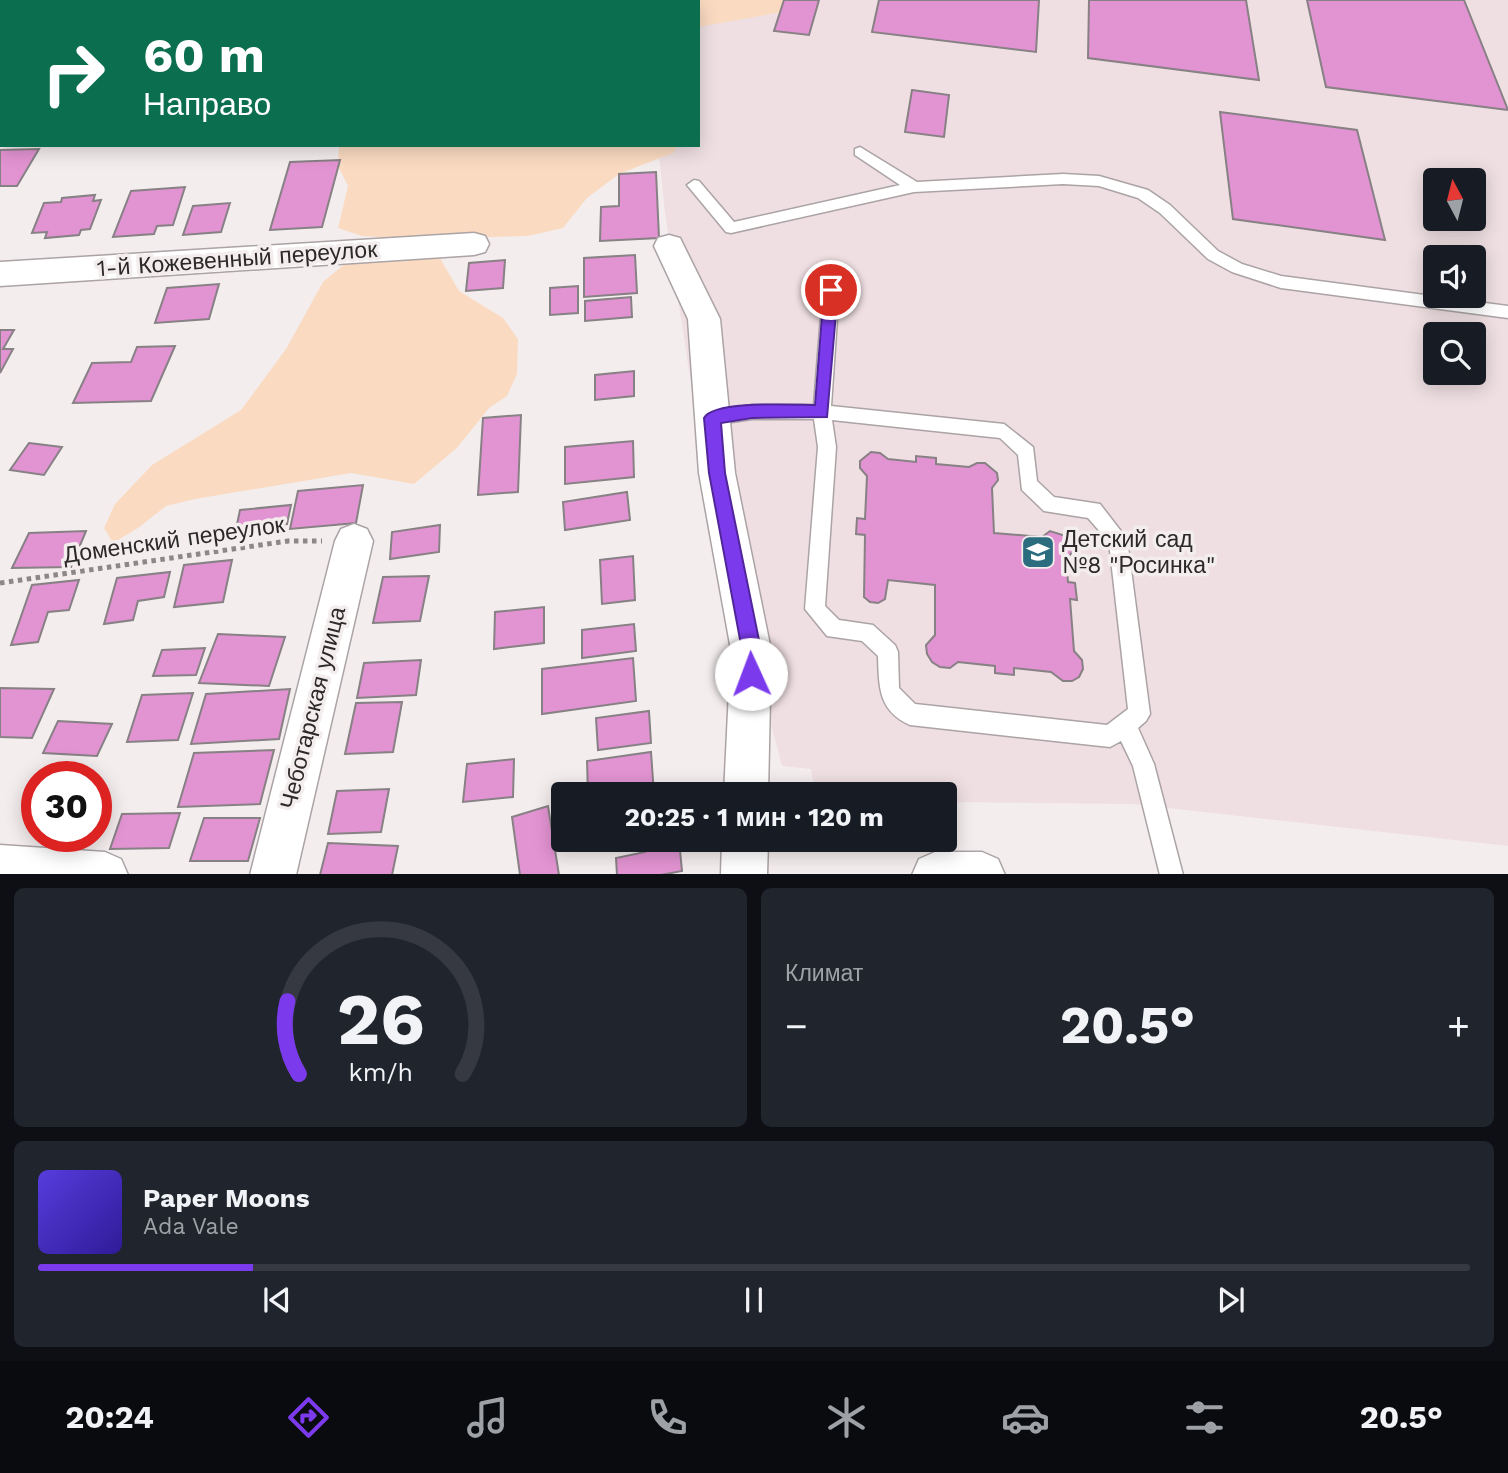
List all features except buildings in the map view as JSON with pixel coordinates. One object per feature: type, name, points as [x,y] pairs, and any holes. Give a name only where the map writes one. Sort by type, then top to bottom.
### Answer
[{"type":"street","name":"1-й Кожевенный переулок","points":[[0,274],[474,244]]},
{"type":"street","points":[[669,246],[704,319],[717,473],[751,650],[747,782]]},
{"type":"street","name":"Чеботарская улица","points":[[273,874],[354,541]]},
{"type":"street","points":[[744,874],[745,852]]},
{"type":"street","points":[[0,868],[105,874]]},
{"type":"lane","points":[[860,152],[914,187]]},
{"type":"lane","points":[[694,185],[731,228],[914,187],[1063,179],[1099,181],[1143,194],[1165,209],[1213,255],[1237,268],[1270,279],[1508,312]]},
{"type":"lane","points":[[712,418],[752,412],[822,412],[1004,430],[1027,452],[1028,484],[1050,505],[1093,510],[1118,539],[1139,714],[1110,736],[909,714],[889,692],[888,652],[866,632],[834,629],[815,609],[827,447],[822,412],[831,290]]},
{"type":"lane","points":[[1125,725],[1143,764],[1172,874]]},
{"type":"path","name":"Доменский переулок","points":[[0,583],[288,541],[354,541]]},
{"type":"shaded area","points":[[700,0],[1508,0],[1508,846],[1132,804],[957,802],[957,782],[813,782],[811,769],[782,766],[705,476],[665,213],[658,147],[700,147]]},
{"type":"shaded area","points":[[700,0],[804,0],[782,12],[700,27]]},
{"type":"shaded area","points":[[339,147],[677,147],[673,153],[619,174],[587,198],[563,228],[528,236],[412,239],[362,236],[338,228],[348,186],[338,166]]},
{"type":"shaded area","points":[[437,253],[459,291],[503,318],[518,339],[517,374],[507,396],[489,408],[457,448],[414,484],[351,473],[195,499],[166,506],[113,543],[104,528],[115,504],[152,465],[241,410],[286,349],[323,282],[352,258]]},
{"type":"place","name":"Детский сад №8 \"Росинка\"","points":[[1038,552]]},
{"type":"route","points":[[751,674],[751,650],[717,473],[712,418],[752,412],[822,412],[831,290]]}]
